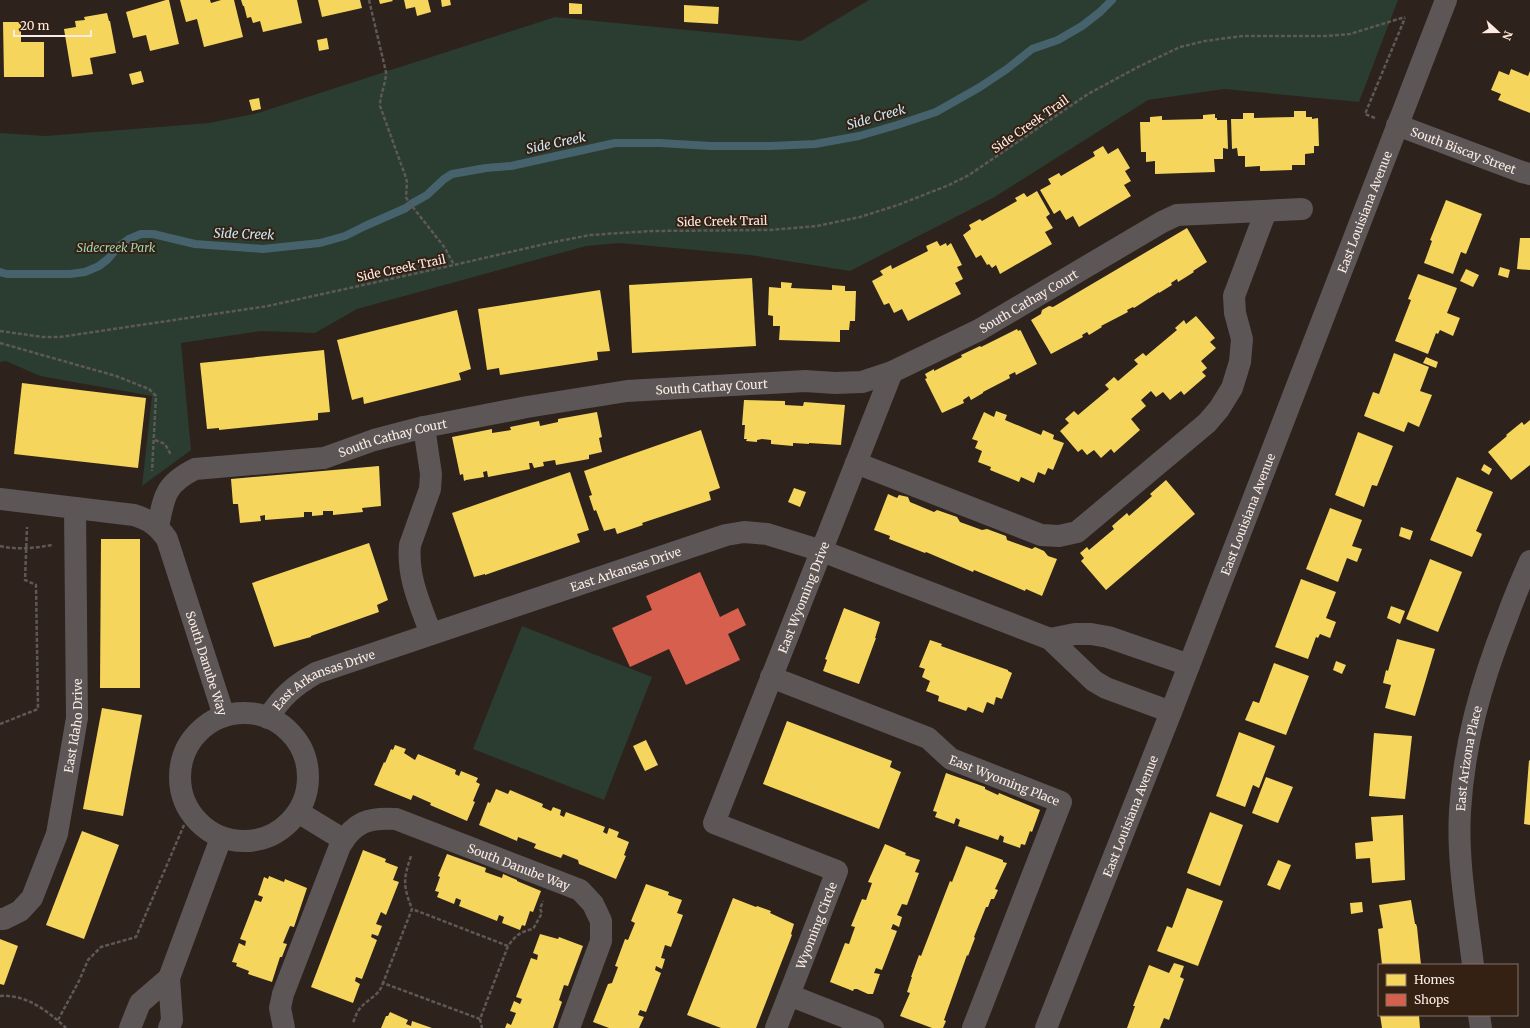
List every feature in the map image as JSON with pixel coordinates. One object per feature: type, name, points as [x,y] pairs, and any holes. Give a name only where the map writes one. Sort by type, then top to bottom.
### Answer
[{"type":"street","name":"East Louisiana Avenue","points":[[1046,1028],[1171,712],[1446,0]]},
{"type":"street","name":"South Biscay Street","points":[[1398,125],[1530,174]]},
{"type":"street","name":"South Cathay Court","points":[[158,527],[162,504],[168,491],[180,477],[195,469],[324,458],[374,440],[424,427],[527,407],[627,391],[806,381],[835,383],[862,382],[892,372],[979,330],[1162,222],[1178,215],[1302,209]]},
{"type":"street","points":[[856,463],[1041,535],[1059,536],[1077,532],[1207,423],[1219,409],[1232,388],[1240,362],[1242,339],[1235,313],[1234,296],[1266,211]]},
{"type":"street","name":"East Wyoming Drive","points":[[714,823],[892,372]]},
{"type":"street","points":[[424,427],[431,474],[430,489],[410,545],[410,554],[411,577],[431,634]]},
{"type":"street","name":"South Danube Way","points":[[0,499],[134,515],[141,517],[158,527],[167,539],[224,716],[206,725],[193,738],[184,754],[180,771],[182,795],[190,813],[202,826],[222,838],[246,842],[265,838],[282,829],[298,812]]},
{"type":"street","name":"East Idaho Drive","points":[[0,919],[4,919],[20,911],[32,898],[59,826],[77,718],[75,508]]},
{"type":"street","name":"East Arkansas Drive","points":[[268,718],[277,705],[296,685],[316,673],[726,535],[744,532],[767,534],[822,551]]},
{"type":"street","points":[[822,551],[1050,639],[1094,681],[1106,688],[1171,712]]},
{"type":"street","name":"East Arizona Place","points":[[1473,964],[1461,864],[1460,812],[1465,761],[1475,711],[1493,652],[1530,561]]},
{"type":"street","points":[[1050,639],[1075,634],[1103,636],[1125,642],[1189,665]]},
{"type":"street","name":"East Wyoming Place","points":[[771,677],[928,738],[951,758],[1061,802],[973,1028]]},
{"type":"street","points":[[224,716],[254,714],[268,718],[283,727],[297,742],[306,760],[308,780],[304,801],[298,812],[344,840]]},
{"type":"street","name":"South Danube Way","points":[[284,1028],[280,1008],[284,994],[340,846],[348,833],[361,823],[379,818],[396,818],[580,890],[593,904],[601,921],[601,941],[569,1028]]},
{"type":"street","name":"Wyoming Circle","points":[[714,823],[837,871],[789,995]]},
{"type":"street","points":[[169,1028],[172,1020],[169,978],[222,838]]},
{"type":"street","points":[[130,1028],[140,1003],[169,978]]},
{"type":"street","points":[[776,1028],[789,995],[873,1028]]},
{"type":"street","points":[[1479,1016],[1481,1028]]},
{"type":"path","points":[[369,0],[386,72],[385,83],[380,98],[380,106],[405,175],[406,197],[445,248],[454,265]]},
{"type":"path","name":"Side Creek Trail","points":[[0,330],[42,337],[77,335],[268,306],[560,240],[604,234],[652,231],[770,230],[817,226],[860,217],[898,205],[949,185],[969,175],[1088,94],[1138,67],[1180,47],[1210,40],[1242,36],[1326,36],[1350,34],[1405,17],[1365,114],[1398,125]]},
{"type":"path","points":[[0,343],[116,376],[149,389],[156,396],[155,440]]},
{"type":"path","points":[[0,724],[38,710],[36,586],[25,580],[27,524]]},
{"type":"path","points":[[0,546],[18,549],[58,544]]},
{"type":"path","points":[[58,1020],[79,981],[88,960],[101,947],[136,937],[184,825]]},
{"type":"path","points":[[353,1022],[359,1010],[381,989],[412,909],[406,894],[404,877],[411,856]]},
{"type":"path","points":[[482,1028],[480,1019],[508,946],[515,936],[533,929],[542,913],[540,909],[545,896]]},
{"type":"path","points":[[412,909],[508,946]]},
{"type":"path","points":[[383,983],[480,1019]]},
{"type":"path","points":[[0,996],[11,995],[28,1000],[58,1020],[66,1028]]},
{"type":"green space","name":"Sidecreek Park","points":[[869,0],[1398,0],[1359,102],[1224,89],[1148,100],[993,198],[850,271],[750,255],[619,243],[586,246],[357,309],[315,333],[261,331],[181,343],[191,450],[142,486],[152,396],[40,376],[6,361],[0,362],[0,133],[46,136],[209,123],[258,113],[555,17],[801,41]]},
{"type":"green space","points":[[522,626],[652,677],[604,800],[473,749]]},
{"type":"building: Homes","points":[[169,0],[179,44],[150,51],[146,35],[133,38],[126,12]]},
{"type":"building: Homes","points":[[180,0],[210,0],[211,3],[221,0],[234,0],[243,37],[204,47],[197,19],[186,22]]},
{"type":"building: Homes","points":[[241,0],[297,0],[302,23],[263,32],[260,21],[253,23],[251,17],[247,18]]},
{"type":"building: Homes","points":[[318,0],[360,0],[362,8],[322,17]]},
{"type":"building: Homes","points":[[379,0],[392,0],[393,1],[380,4]]},
{"type":"building: Homes","points":[[404,0],[428,0],[431,12],[417,16],[415,7],[406,9]]},
{"type":"building: Homes","points":[[441,0],[450,0],[451,5],[442,7]]},
{"type":"building: Homes","points":[[569,3],[582,4],[582,14],[569,14]]},
{"type":"building: Homes","points":[[684,5],[719,7],[718,24],[684,22]]},
{"type":"building: Homes","points":[[107,13],[116,53],[90,58],[93,74],[72,77],[64,29],[76,27],[75,21],[85,20],[84,17]]},
{"type":"building: Homes","points":[[3,22],[21,22],[21,42],[44,42],[44,77],[4,77]]},
{"type":"building: Homes","points":[[327,38],[329,49],[319,51],[317,40]]},
{"type":"building: Homes","points":[[1511,69],[1528,76],[1530,71],[1530,113],[1498,100],[1501,94],[1491,90],[1499,71],[1509,75]]},
{"type":"building: Homes","points":[[141,71],[144,82],[132,85],[129,74]]},
{"type":"building: Homes","points":[[259,98],[261,109],[252,111],[249,100]]},
{"type":"building: Homes","points":[[1294,111],[1306,111],[1306,117],[1312,117],[1312,119],[1318,118],[1319,146],[1314,146],[1314,153],[1305,154],[1305,165],[1292,165],[1292,170],[1260,171],[1260,166],[1245,167],[1245,156],[1238,156],[1237,148],[1232,149],[1231,119],[1243,119],[1243,113],[1254,113],[1254,118],[1294,117]]},
{"type":"building: Homes","points":[[1215,114],[1215,118],[1217,118],[1217,120],[1227,120],[1228,149],[1223,148],[1223,159],[1214,159],[1215,172],[1155,174],[1155,161],[1146,162],[1146,152],[1141,152],[1140,122],[1150,122],[1150,117],[1162,116],[1162,120],[1203,119],[1203,115]]},
{"type":"building: Homes","points":[[1103,146],[1108,154],[1118,148],[1130,168],[1125,171],[1131,181],[1124,185],[1131,196],[1079,227],[1073,216],[1066,220],[1060,210],[1054,214],[1040,190],[1051,184],[1048,179],[1059,173],[1061,176],[1095,156],[1093,152]]},
{"type":"building: Homes","points":[[1037,191],[1050,214],[1046,217],[1053,228],[1045,232],[1052,244],[1000,274],[996,265],[992,268],[989,264],[987,265],[981,255],[976,258],[963,235],[971,229],[969,225],[980,219],[982,221],[1017,201],[1015,198],[1024,193],[1027,197]]},
{"type":"building: Homes","points":[[1446,200],[1482,214],[1466,254],[1461,252],[1453,274],[1424,263],[1432,241],[1430,240]]},
{"type":"building: Homes","points":[[1187,228],[1207,262],[1178,282],[1177,279],[1171,283],[1172,285],[1134,308],[1133,307],[1127,310],[1128,312],[1101,326],[1102,327],[1089,335],[1087,332],[1082,335],[1083,337],[1051,354],[1031,320],[1041,314],[1042,310],[1049,306],[1053,307]]},
{"type":"building: Homes","points":[[1520,238],[1530,238],[1530,270],[1517,269]]},
{"type":"building: Homes","points":[[937,241],[940,246],[946,243],[947,246],[951,243],[962,265],[957,267],[963,279],[955,283],[961,294],[908,321],[902,309],[894,313],[889,303],[884,305],[872,281],[883,275],[880,271],[891,265],[892,269],[928,251],[926,246]]},
{"type":"building: Homes","points":[[1500,267],[1510,270],[1508,278],[1498,275]]},
{"type":"building: Homes","points":[[1466,269],[1479,275],[1473,287],[1460,281]]},
{"type":"building: Homes","points":[[1418,274],[1457,288],[1447,313],[1460,318],[1453,336],[1440,330],[1438,334],[1436,333],[1428,354],[1395,341],[1411,300],[1408,299]]},
{"type":"building: Homes","points":[[752,278],[756,346],[632,353],[629,285]]},
{"type":"building: Homes","points":[[781,282],[792,283],[791,288],[832,290],[832,285],[845,286],[845,291],[856,291],[855,321],[850,321],[849,330],[840,330],[840,342],[779,340],[780,326],[773,326],[773,316],[768,315],[769,287],[781,288]]},
{"type":"building: Homes","points":[[600,290],[610,351],[597,352],[598,360],[500,375],[499,368],[487,370],[478,309]]},
{"type":"building: Homes","points":[[457,310],[471,369],[459,373],[461,380],[364,404],[363,397],[352,400],[337,340]]},
{"type":"building: Homes","points":[[1196,316],[1215,338],[1210,342],[1216,348],[1201,361],[1207,368],[1202,372],[1206,376],[1184,395],[1181,391],[1170,400],[1163,392],[1156,397],[1151,391],[1141,400],[1146,406],[1131,419],[1140,430],[1114,453],[1111,449],[1101,458],[1094,450],[1087,455],[1082,449],[1078,452],[1060,431],[1069,423],[1065,419],[1074,411],[1078,415],[1109,389],[1105,385],[1114,377],[1118,381],[1138,364],[1134,360],[1143,353],[1146,356],[1177,330],[1175,328],[1184,320],[1186,324]]},
{"type":"building: Homes","points":[[1017,329],[1018,331],[1021,331],[1037,364],[1016,375],[1015,372],[1009,375],[1010,378],[971,400],[969,396],[963,400],[964,403],[942,413],[925,379],[927,378],[925,374],[934,369],[934,371],[962,357],[961,355]]},
{"type":"building: Homes","points":[[324,350],[330,412],[318,413],[318,420],[219,430],[219,428],[207,429],[200,363]]},
{"type":"building: Homes","points":[[1394,353],[1429,367],[1420,391],[1432,395],[1419,427],[1408,422],[1404,432],[1364,416],[1373,392],[1379,394]]},
{"type":"building: Homes","points":[[1426,357],[1438,362],[1436,368],[1423,363]]},
{"type":"building: Homes","points":[[22,383],[146,398],[138,468],[14,454]]},
{"type":"building: Homes","points":[[744,400],[785,401],[785,405],[803,406],[804,402],[845,405],[841,445],[793,443],[793,446],[771,444],[771,440],[762,439],[757,440],[757,442],[746,441],[747,439],[744,439],[745,425],[742,425]]},
{"type":"building: Homes","points":[[996,411],[1007,415],[1005,420],[1041,435],[1043,430],[1054,435],[1053,439],[1064,443],[1053,470],[1048,468],[1045,475],[1038,472],[1034,483],[1021,477],[1019,482],[990,470],[991,467],[978,462],[982,451],[975,448],[978,441],[972,439],[984,412],[994,417]]},
{"type":"building: Homes","points":[[597,412],[602,437],[599,438],[602,452],[589,455],[589,459],[556,465],[555,460],[543,462],[544,466],[534,468],[532,463],[529,463],[530,469],[488,477],[487,471],[483,472],[484,477],[464,481],[463,474],[460,475],[452,437],[492,429],[492,433],[511,430],[510,427],[539,421],[540,426],[558,422],[558,419]]},
{"type":"building: Homes","points":[[1530,420],[1530,465],[1511,480],[1488,452],[1522,422],[1524,425]]},
{"type":"building: Homes","points":[[701,430],[720,488],[709,492],[711,500],[642,523],[643,525],[617,534],[615,528],[604,531],[596,510],[594,511],[589,496],[592,495],[584,471]]},
{"type":"building: Homes","points":[[1358,432],[1393,446],[1377,486],[1372,485],[1364,507],[1335,495]]},
{"type":"building: Homes","points":[[1484,464],[1492,469],[1489,475],[1481,470]]},
{"type":"building: Homes","points":[[379,466],[381,506],[362,508],[363,512],[333,515],[333,511],[323,511],[323,515],[312,516],[312,512],[304,512],[304,517],[265,520],[265,515],[260,516],[261,521],[240,523],[238,504],[233,504],[231,479]]},
{"type":"building: Homes","points":[[570,472],[589,530],[577,534],[580,542],[485,575],[474,577],[452,513]]},
{"type":"building: Homes","points":[[1457,477],[1493,492],[1476,531],[1482,534],[1472,557],[1430,540]]},
{"type":"building: Homes","points":[[1166,480],[1195,514],[1106,590],[1081,561],[1084,558],[1080,553],[1087,547],[1089,550],[1114,529],[1112,526],[1127,513],[1129,516],[1152,496],[1150,494]]},
{"type":"building: Homes","points":[[794,488],[806,492],[800,507],[788,502]]},
{"type":"building: Homes","points":[[888,494],[897,498],[899,495],[908,497],[910,502],[934,512],[937,510],[957,517],[960,522],[982,530],[987,529],[1006,536],[1007,540],[1032,549],[1035,547],[1044,551],[1048,556],[1057,559],[1042,596],[1026,589],[1025,591],[974,570],[973,572],[926,552],[925,553],[889,539],[890,536],[874,530]]},
{"type":"building: Homes","points":[[1330,508],[1362,520],[1352,546],[1362,549],[1357,562],[1347,558],[1338,582],[1306,569]]},
{"type":"building: Homes","points":[[1401,527],[1413,531],[1410,540],[1399,536]]},
{"type":"building: Homes","points":[[101,539],[140,539],[140,688],[100,688]]},
{"type":"building: Homes","points":[[369,543],[388,600],[377,605],[379,612],[311,637],[274,647],[252,583]]},
{"type":"building: Homes","points":[[1430,559],[1462,572],[1438,632],[1406,619]]},
{"type":"building: Homes","points":[[1301,579],[1336,592],[1326,618],[1336,622],[1330,638],[1320,634],[1318,638],[1316,637],[1308,659],[1275,647]]},
{"type":"building: Homes","points":[[1391,606],[1405,611],[1400,624],[1387,618]]},
{"type":"building: Homes","points":[[844,608],[880,622],[876,638],[859,684],[823,671],[827,660],[825,659]]},
{"type":"building: Homes","points":[[1397,639],[1435,649],[1415,716],[1385,708],[1391,685],[1383,683]]},
{"type":"building: Homes","points":[[930,640],[942,644],[941,646],[1008,670],[1012,673],[1002,699],[996,697],[994,705],[987,702],[983,713],[968,707],[966,711],[938,701],[939,696],[926,691],[930,681],[922,677],[925,669],[919,667]]},
{"type":"building: Homes","points":[[1336,661],[1346,665],[1342,674],[1333,670]]},
{"type":"building: Homes","points":[[1274,663],[1309,676],[1286,735],[1245,720],[1253,701],[1259,703]]},
{"type":"building: Homes","points":[[102,708],[142,715],[123,816],[83,809]]},
{"type":"building: Homes","points":[[787,721],[892,761],[890,767],[901,772],[879,829],[763,784]]},
{"type":"building: Homes","points":[[1239,732],[1275,746],[1259,788],[1253,785],[1245,807],[1216,796]]},
{"type":"building: Homes","points":[[1374,733],[1412,736],[1405,799],[1369,796]]},
{"type":"building: Homes","points":[[646,740],[658,765],[645,771],[633,746]]},
{"type":"building: Homes","points":[[395,745],[406,749],[404,753],[415,760],[418,754],[456,770],[455,774],[459,776],[461,771],[478,778],[476,782],[480,784],[473,801],[475,802],[467,821],[430,805],[431,803],[413,795],[411,800],[374,785],[384,762],[385,763],[391,749],[393,750]]},
{"type":"building: Homes","points":[[1529,760],[1530,761],[1530,825],[1524,824]]},
{"type":"building: Homes","points":[[946,773],[985,787],[985,789],[998,795],[999,793],[1040,810],[1032,832],[1030,831],[1025,845],[1021,844],[1020,848],[1003,842],[1004,837],[1000,835],[998,840],[958,826],[960,820],[956,818],[954,824],[935,817],[937,812],[933,811]]},
{"type":"building: Homes","points":[[1266,777],[1293,787],[1278,823],[1252,813]]},
{"type":"building: Homes","points":[[496,789],[508,794],[510,790],[543,804],[542,807],[551,811],[553,807],[561,810],[560,815],[564,817],[566,812],[605,827],[603,832],[607,834],[609,828],[619,832],[617,837],[629,842],[624,855],[626,856],[616,879],[579,864],[578,860],[563,854],[561,858],[534,848],[536,844],[518,837],[517,841],[479,825],[488,802],[490,803]]},
{"type":"building: Homes","points":[[1210,812],[1243,825],[1220,886],[1187,873]]},
{"type":"building: Homes","points":[[1403,815],[1405,880],[1372,883],[1370,858],[1356,859],[1355,843],[1373,841],[1371,817]]},
{"type":"building: Homes","points":[[82,831],[119,845],[84,939],[46,925]]},
{"type":"building: Homes","points":[[885,844],[906,853],[905,855],[920,860],[915,872],[919,873],[907,905],[902,904],[897,915],[902,917],[899,927],[893,924],[891,929],[897,931],[882,970],[876,968],[874,973],[880,974],[873,994],[868,994],[857,989],[854,989],[853,991],[830,982],[845,943],[849,944],[855,927],[851,926],[862,899],[866,900],[872,883],[868,882]]},
{"type":"building: Homes","points":[[966,846],[1003,860],[1003,862],[1007,863],[995,889],[998,890],[994,899],[991,899],[988,907],[986,907],[968,956],[967,955],[944,1020],[946,1021],[943,1028],[932,1028],[900,1016],[910,993],[907,992],[919,955],[921,956],[950,881],[952,882]]},
{"type":"building: Homes","points":[[363,850],[386,859],[385,862],[398,867],[393,880],[399,882],[386,915],[381,912],[376,924],[382,926],[378,936],[372,934],[371,937],[377,940],[362,979],[356,977],[355,981],[360,984],[353,1003],[311,987]]},
{"type":"building: Homes","points":[[447,854],[486,868],[485,872],[502,878],[503,874],[541,891],[533,912],[530,911],[525,926],[522,925],[520,930],[502,923],[504,917],[499,915],[497,921],[459,906],[461,900],[456,898],[454,904],[437,897],[439,892],[435,891],[440,877],[438,876]]},
{"type":"building: Homes","points":[[1278,860],[1291,865],[1280,890],[1267,885]]},
{"type":"building: Homes","points":[[269,876],[284,882],[285,879],[307,888],[294,927],[290,926],[283,943],[287,944],[282,957],[280,957],[272,982],[248,974],[249,971],[236,966],[237,963],[232,962],[239,943],[245,946],[246,941],[240,939],[255,900],[261,902],[263,897],[258,895],[264,877],[268,879]]},
{"type":"building: Homes","points":[[646,884],[669,892],[668,895],[682,900],[677,913],[683,915],[671,947],[665,945],[661,958],[665,959],[662,969],[656,966],[655,970],[661,973],[646,1012],[640,1010],[638,1015],[644,1017],[639,1028],[609,1028],[593,1022],[608,984],[612,983],[618,967],[615,966],[625,939],[628,940],[635,923],[631,921]]},
{"type":"building: Homes","points":[[1187,888],[1223,901],[1198,966],[1157,951],[1167,926],[1172,928]]},
{"type":"building: Homes","points":[[733,898],[771,911],[770,913],[794,924],[792,935],[756,1028],[721,1028],[687,1015]]},
{"type":"building: Homes","points":[[1411,900],[1415,924],[1417,927],[1421,964],[1382,964],[1378,929],[1383,928],[1379,905]]},
{"type":"building: Homes","points":[[1362,902],[1363,912],[1351,914],[1350,903]]},
{"type":"building: Homes","points":[[540,934],[558,939],[559,937],[583,946],[568,986],[564,985],[559,1000],[562,1002],[553,1028],[505,1028],[507,1023],[511,1025],[516,1013],[510,1011],[514,1001],[520,1004],[522,999],[516,997],[531,958],[537,960],[538,955],[533,953]]},
{"type":"building: Homes","points":[[0,939],[18,946],[4,985],[0,984]]},
{"type":"building: Homes","points":[[1174,963],[1184,966],[1180,977],[1184,979],[1169,1020],[1164,1018],[1160,1028],[1127,1028],[1135,1006],[1133,1006],[1149,965],[1169,973]]},
{"type":"building: Homes","points":[[390,1012],[408,1020],[406,1024],[411,1026],[412,1021],[432,1028],[381,1028],[386,1016],[388,1016]]},
{"type":"building: Homes","points":[[1380,1016],[1419,1016],[1420,1028],[1382,1028]]},
{"type":"building: Shops","points":[[700,572],[720,617],[738,608],[746,625],[728,634],[740,660],[686,685],[669,649],[630,667],[612,628],[652,610],[646,596]]},
{"type":"waterway","name":"Side Creek","points":[[0,272],[7,274],[70,274],[85,272],[99,266],[108,259],[118,247],[129,239],[141,234],[153,234],[195,244],[263,249],[320,243],[345,236],[406,208],[427,195],[444,179],[452,174],[486,168],[511,166],[615,143],[770,146],[815,144],[859,136],[936,112],[980,87],[1007,69],[1032,49],[1058,40],[1082,26],[1100,12],[1112,0]]}]
